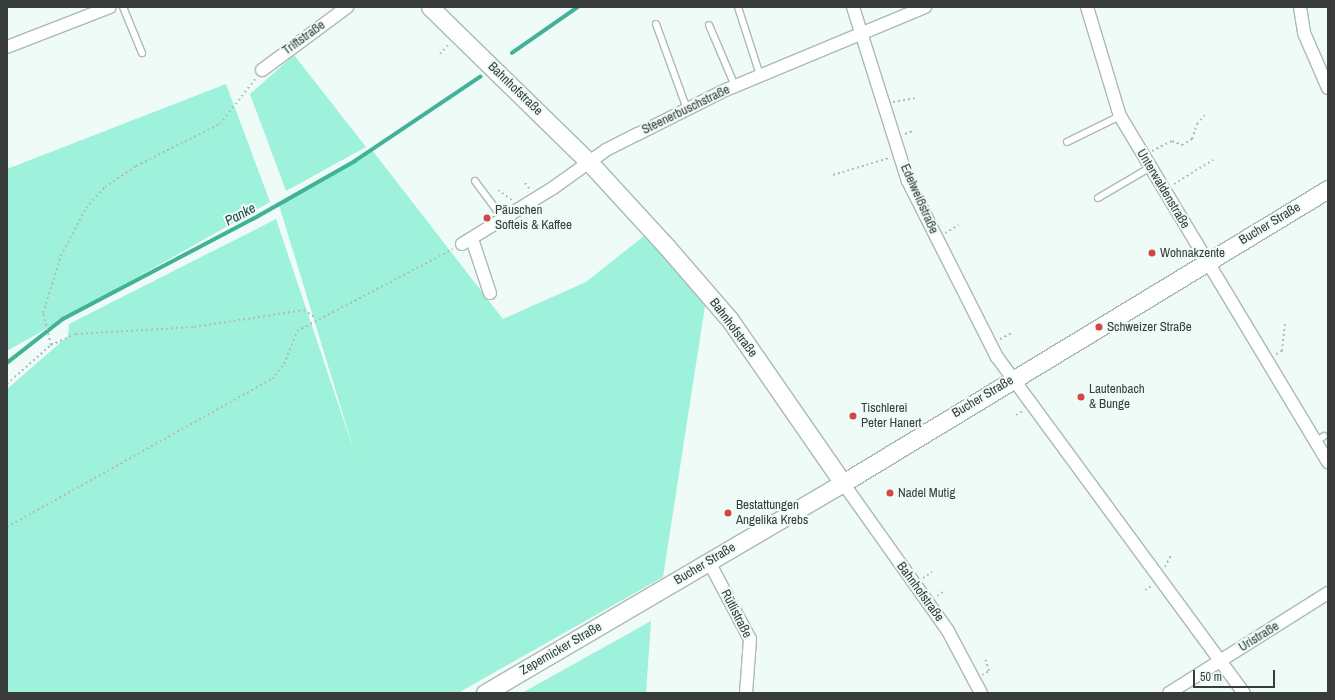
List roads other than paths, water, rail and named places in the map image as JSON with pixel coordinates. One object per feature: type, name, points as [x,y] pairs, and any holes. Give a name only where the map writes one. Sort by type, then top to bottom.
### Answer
[{"type":"main road","name":"Bahnhofstraße","points":[[430,7],[589,162],[730,320],[843,483]]},
{"type":"main road","name":"Bucher Straße","points":[[637,605],[843,483],[1328,189]]},
{"type":"main road","name":"Zepernicker Straße","points":[[485,693],[637,605]]},
{"type":"street","points":[[7,47],[92,10],[110,7]]},
{"type":"street","name":"Triftstraße","points":[[262,70],[347,7]]},
{"type":"street","name":"Edelweißstraße","points":[[853,7],[900,155],[917,202],[1012,380]]},
{"type":"street","name":"Steenerbuschstraße","points":[[490,292],[467,242],[522,209],[589,162],[687,109],[735,86],[925,7]]},
{"type":"street","name":"Unterwaldenstraße","points":[[1087,7],[1120,116],[1164,193],[1207,261],[1266,360],[1320,439],[1328,462]]},
{"type":"street","points":[[1300,7],[1304,33],[1328,88]]},
{"type":"street","points":[[1012,380],[1244,693]]},
{"type":"street","name":"Bahnhofstraße","points":[[843,483],[948,631],[981,693]]},
{"type":"street","name":"Rütlistraße","points":[[709,562],[750,639],[746,693]]},
{"type":"street","name":"Uristraße","points":[[1169,693],[1328,593]]},
{"type":"lane","points":[[123,7],[142,53]]},
{"type":"lane","points":[[738,7],[760,75]]},
{"type":"lane","points":[[656,24],[687,109]]},
{"type":"lane","points":[[709,25],[735,86]]},
{"type":"lane","points":[[1067,142],[1120,116]]},
{"type":"lane","points":[[1098,198],[1146,162]]},
{"type":"lane","points":[[475,181],[504,220]]},
{"type":"waterway","name":"Panke","points":[[512,53],[578,7]]},
{"type":"waterway","name":"Panke","points":[[7,363],[63,319],[253,219],[355,161],[480,77]]},
{"type":"place","name":"Päuschen Softeis & Kaffee","points":[[487,218]]},
{"type":"place","name":"Wohnakzente","points":[[1152,253]]},
{"type":"place","name":"Schweizer Straße","points":[[1099,327]]},
{"type":"place","name":"Lautenbach & Bunge","points":[[1081,397]]},
{"type":"place","name":"Tischlerei Peter Hanert","points":[[853,416]]},
{"type":"place","name":"Nadel Mutig","points":[[890,493]]},
{"type":"place","name":"Bestattungen Angelika Krebs","points":[[728,513]]}]
